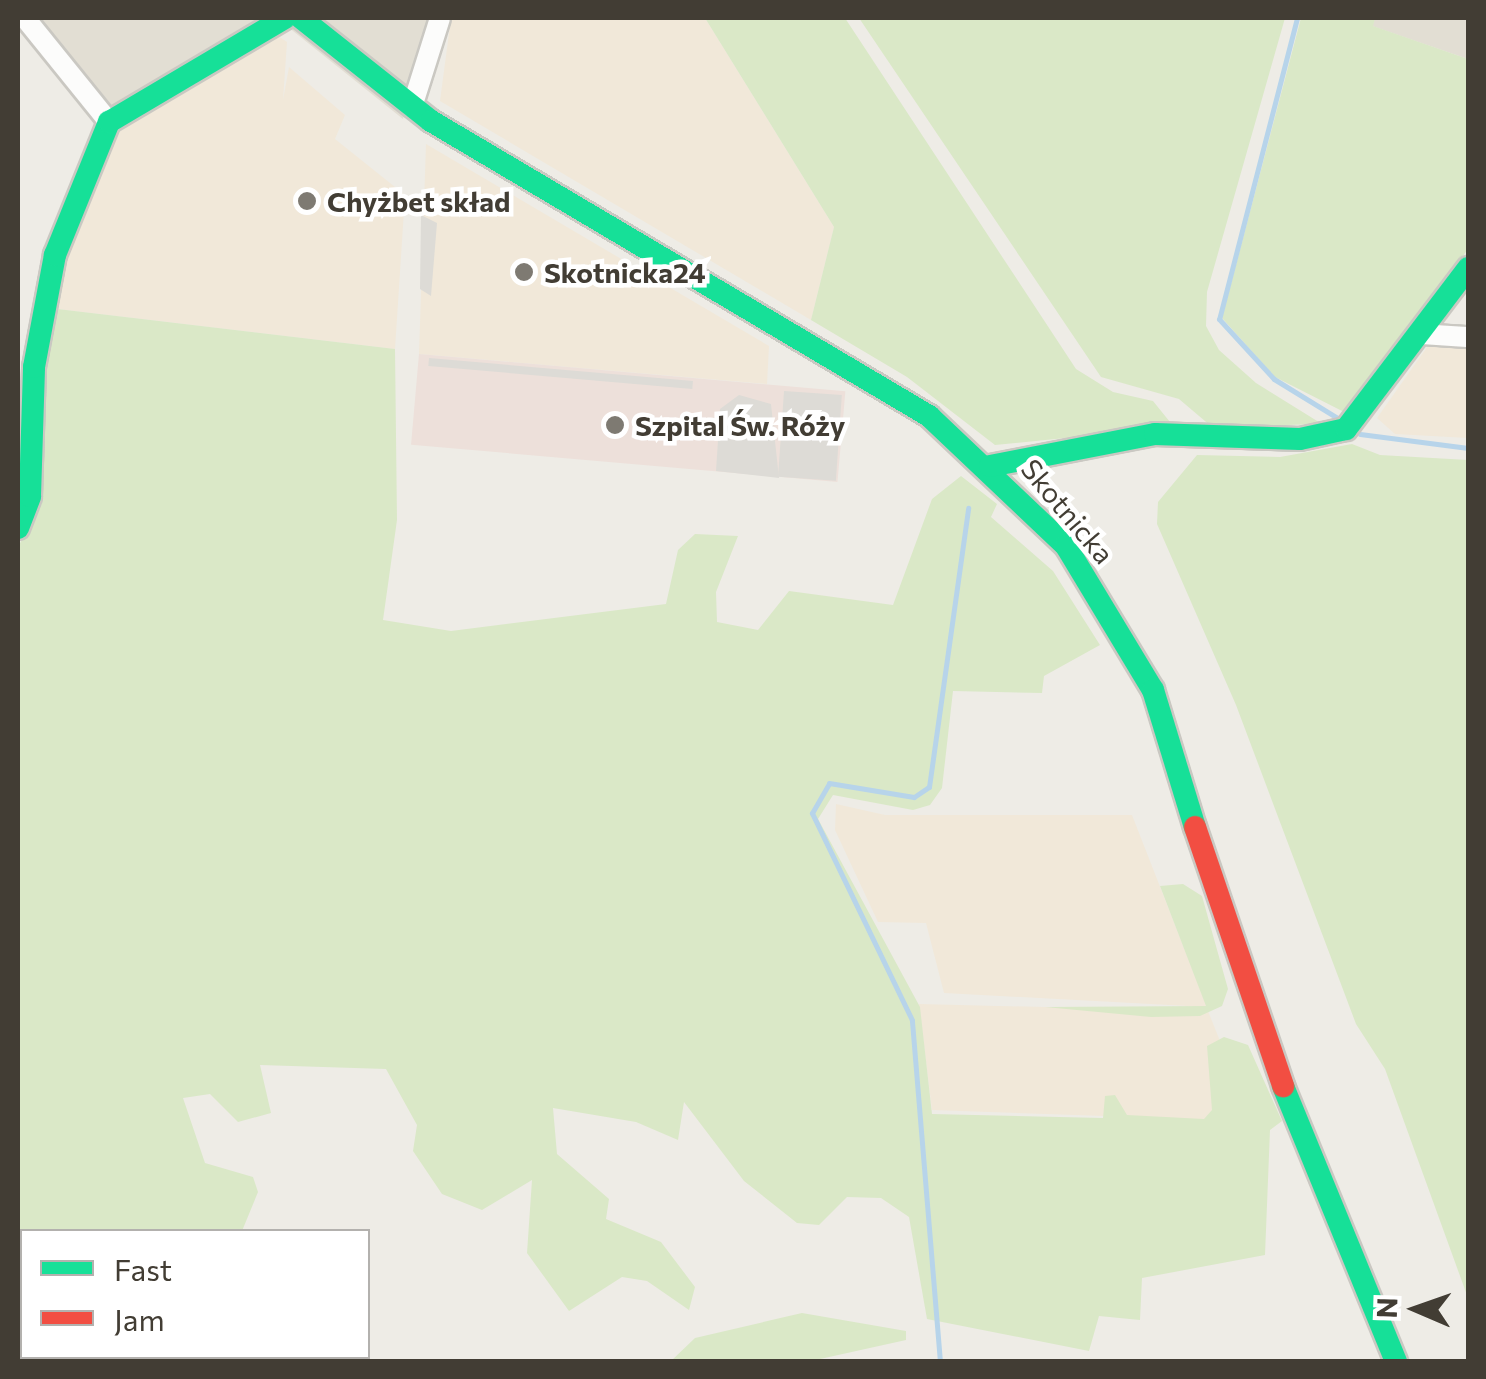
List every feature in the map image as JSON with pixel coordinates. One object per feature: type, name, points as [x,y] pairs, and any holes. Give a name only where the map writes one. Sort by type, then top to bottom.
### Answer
[{"type":"main road","points":[[18,528],[30,496],[34,368],[55,254],[109,122],[285,18]]},
{"type":"main road","name":"Skotnicka","points":[[301,18],[412,107],[877,382],[990,466],[1066,546],[1152,690],[1252,1012],[1396,1362]]},
{"type":"main road","points":[[990,466],[1086,444],[1155,434],[1300,439],[1346,429],[1468,268]]},
{"type":"street","points":[[25,18],[109,122]]},
{"type":"street","points":[[412,107],[440,18]]},
{"type":"street","points":[[1421,334],[1468,337]]},
{"type":"shaded area","points":[[32,18],[430,18],[403,119],[278,19],[107,110]]},
{"type":"shaded area","points":[[451,18],[705,18],[834,227],[811,320],[440,101]]},
{"type":"shaded area","points":[[1375,18],[1468,18],[1468,59],[1372,26]]},
{"type":"shaded area","points":[[278,36],[287,42],[283,100],[289,67],[345,115],[335,139],[405,195],[395,349],[49,308],[120,121]]},
{"type":"shaded area","points":[[426,144],[769,346],[767,384],[419,354]]},
{"type":"shaded area","points":[[421,215],[437,223],[431,296],[420,289]]},
{"type":"shaded area","points":[[1430,343],[1468,346],[1468,438],[1395,434],[1377,418]]},
{"type":"shaded area","points":[[419,354],[845,391],[837,482],[411,445]]},
{"type":"shaded area","points":[[429,358],[693,381],[692,389],[428,366]]},
{"type":"shaded area","points":[[784,391],[842,395],[836,481],[778,477]]},
{"type":"shaded area","points":[[739,395],[771,404],[779,478],[716,471],[720,409]]},
{"type":"shaded area","points":[[836,804],[885,815],[1132,815],[1207,1007],[944,993],[926,923],[878,922],[835,830]]},
{"type":"shaded area","points":[[919,1004],[1208,1011],[1252,1121],[932,1110]]},
{"type":"green space","points":[[705,18],[845,18],[1076,369],[1113,392],[1153,401],[1174,427],[995,445],[907,377],[811,320],[834,227]]},
{"type":"green space","points":[[859,18],[1285,18],[1207,292],[1206,326],[1219,350],[1256,383],[1322,424],[1212,427],[1179,399],[1101,377]]},
{"type":"green space","points":[[1301,18],[1375,18],[1373,26],[1468,59],[1468,249],[1348,414],[1275,377],[1222,318]]},
{"type":"green space","points":[[49,308],[395,349],[397,520],[383,620],[451,631],[666,604],[678,550],[695,534],[738,536],[716,592],[717,622],[758,630],[789,591],[893,605],[932,499],[961,476],[997,504],[991,517],[1053,571],[1100,645],[1044,676],[1042,693],[953,691],[942,788],[930,805],[913,810],[833,795],[818,819],[920,1007],[932,1114],[1103,1118],[1105,1096],[1115,1095],[1127,1115],[1204,1119],[1212,1110],[1207,1046],[1224,1037],[1248,1045],[1282,1121],[1270,1130],[1265,1255],[1142,1278],[1140,1320],[1099,1316],[1089,1351],[927,1319],[909,1217],[881,1198],[847,1197],[819,1225],[797,1223],[744,1181],[684,1102],[678,1140],[636,1122],[553,1108],[557,1154],[609,1199],[606,1219],[661,1242],[695,1287],[689,1310],[647,1281],[622,1277],[569,1311],[527,1253],[532,1180],[482,1210],[442,1194],[413,1151],[417,1125],[386,1069],[260,1065],[271,1113],[238,1122],[210,1094],[183,1098],[205,1163],[253,1177],[258,1192],[243,1229],[20,1229],[18,1344],[18,547],[27,530]]},
{"type":"green space","points":[[1352,444],[1380,455],[1468,460],[1468,1298],[1385,1069],[1356,1024],[1236,705],[1157,524],[1158,502],[1197,455],[1280,457]]},
{"type":"green space","points":[[1183,884],[1202,896],[1228,989],[1222,1006],[1200,1016],[1151,1017],[1045,1007],[1206,1006],[1160,886]]},
{"type":"green space","points":[[802,1313],[906,1331],[906,1340],[811,1361],[671,1361],[695,1338]]},
{"type":"waterway","points":[[1297,18],[1219,319],[1274,379],[1341,420]]},
{"type":"waterway","points":[[1360,434],[1468,448]]},
{"type":"waterway","points":[[940,1362],[912,1020],[812,813],[829,783],[914,797],[929,787],[968,508]]},
{"type":"traffic: fast","points":[[18,528],[30,496],[34,367],[55,255],[109,122],[285,18]]},
{"type":"traffic: fast","points":[[301,18],[431,121],[929,416],[1066,546],[1153,690],[1195,827]]},
{"type":"traffic: fast","points":[[990,466],[1155,434],[1300,439],[1346,429],[1468,268]]},
{"type":"traffic: fast","points":[[1283,1086],[1396,1362]]},
{"type":"traffic: jam","points":[[1195,827],[1283,1086]]},
{"type":"place","name":"Chyżbet skład","points":[[307,201]]},
{"type":"place","name":"Skotnicka24","points":[[524,272]]},
{"type":"place","name":"Szpital Św. Róży","points":[[615,425]]}]
